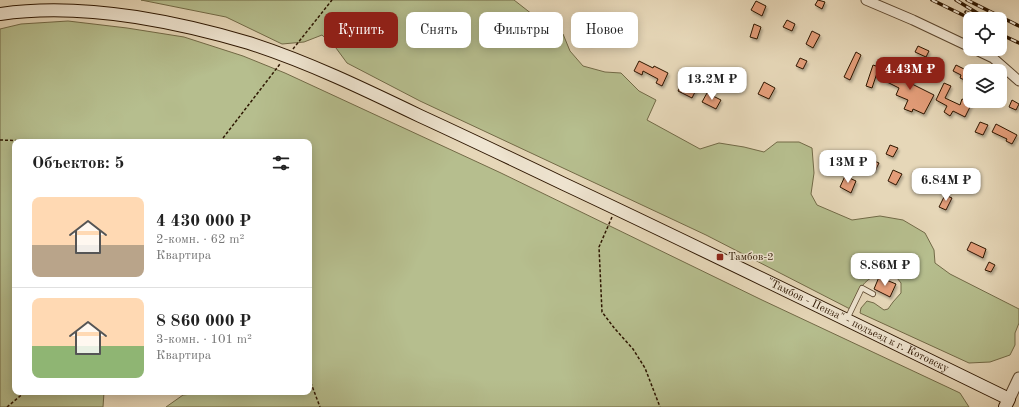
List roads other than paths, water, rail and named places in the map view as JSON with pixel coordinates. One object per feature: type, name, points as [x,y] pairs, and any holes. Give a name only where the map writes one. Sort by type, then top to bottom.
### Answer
[{"type":"main road","name":"\"Тамбов - Пенза\" - подъезд к г. Котовску","points":[[0,14],[57,9],[122,15],[209,32],[287,57],[373,93],[700,247],[847,319],[1007,403]]},
{"type":"street","points":[[866,0],[963,44]]},
{"type":"street","points":[[989,56],[1019,81]]},
{"type":"street","points":[[1007,403],[1019,378]]},
{"type":"lane","points":[[847,319],[862,288],[873,294]]},
{"type":"railway","points":[[932,0],[963,15]]},
{"type":"railway","points":[[956,0],[976,12]]},
{"type":"railway","points":[[967,0],[1019,26]]},
{"type":"railway","points":[[1007,37],[1019,43]]},
{"type":"place","name":"Тамбов-2","points":[[720,257]]}]
